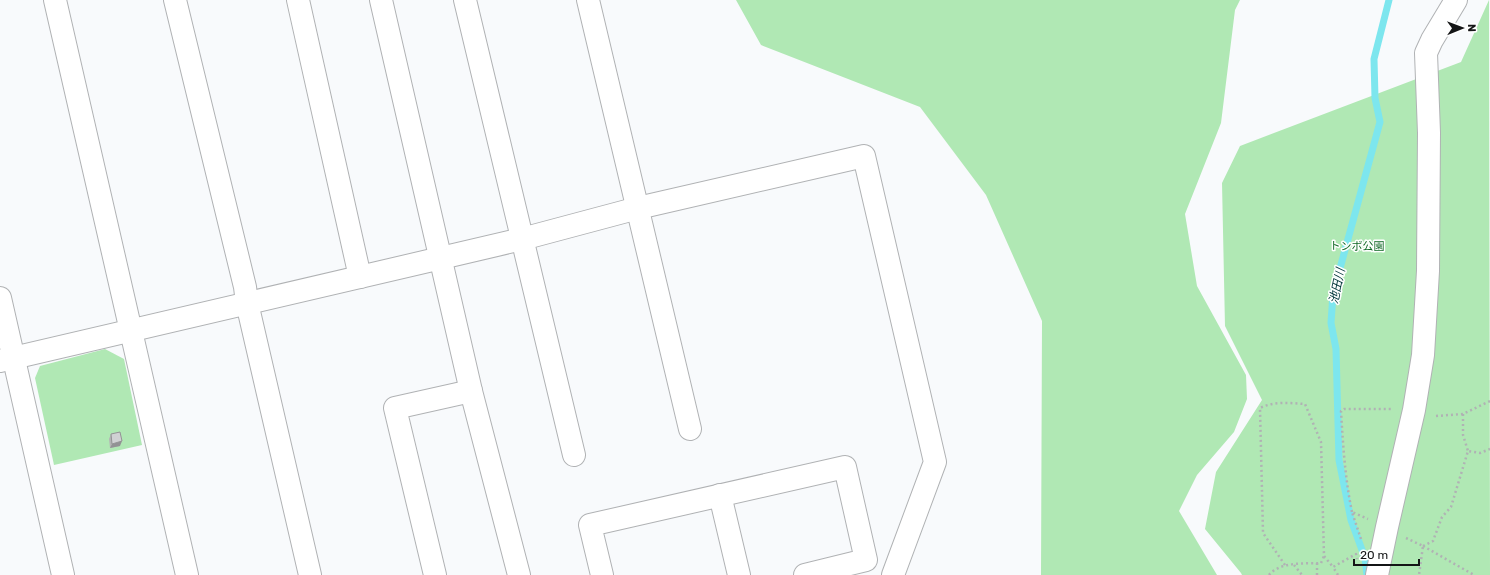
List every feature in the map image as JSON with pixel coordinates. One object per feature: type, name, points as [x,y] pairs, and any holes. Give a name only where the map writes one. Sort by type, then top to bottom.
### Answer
[{"type":"street","points":[[55,0],[187,575]]},
{"type":"street","points":[[174,0],[245,287],[247,303],[310,575]]},
{"type":"street","points":[[298,0],[360,277]]},
{"type":"street","points":[[381,0],[471,391],[519,575]]},
{"type":"street","points":[[465,0],[574,455]]},
{"type":"street","points":[[588,0],[690,429]]},
{"type":"street","points":[[1368,570],[1386,527],[1414,410],[1423,355],[1428,271],[1429,134],[1426,53],[1456,0]]},
{"type":"street","points":[[6,359],[522,240],[638,208],[864,156],[935,462],[893,575]]},
{"type":"street","points":[[0,298],[11,344],[6,359],[63,575]]},
{"type":"street","points":[[435,575],[395,408],[471,391]]},
{"type":"street","points":[[602,575],[590,525],[845,467],[866,560],[805,575]]},
{"type":"street","points":[[720,495],[738,575]]},
{"type":"path","points":[[1352,512],[1343,455],[1342,411],[1344,409],[1414,410],[1425,417],[1463,414],[1490,401]]},
{"type":"path","points":[[1269,575],[1275,568],[1285,565],[1321,562],[1324,556],[1321,442],[1305,404],[1267,404],[1260,408],[1263,533],[1285,565]]},
{"type":"path","points":[[1423,546],[1433,541],[1442,517],[1450,507],[1468,452],[1463,434],[1463,414]]},
{"type":"path","points":[[1468,452],[1480,452],[1490,449]]},
{"type":"path","points":[[1386,527],[1474,575]]},
{"type":"path","points":[[1419,575],[1423,546]]},
{"type":"path","points":[[1333,567],[1356,554],[1368,570]]},
{"type":"path","points":[[1324,556],[1338,575]]},
{"type":"path","points":[[1317,563],[1317,575]]},
{"type":"path","points":[[1293,565],[1302,575]]},
{"type":"green space","points":[[736,0],[1240,0],[1235,10],[1221,123],[1185,214],[1197,286],[1246,375],[1247,399],[1234,432],[1197,475],[1179,511],[1217,575],[1041,575],[1042,321],[986,195],[920,107],[761,45]]},
{"type":"green space","name":"トンボ公園","points":[[1489,0],[1490,575],[1242,575],[1205,529],[1216,472],[1262,400],[1225,326],[1222,183],[1240,146],[1461,62]]},
{"type":"green space","points":[[105,349],[124,359],[142,445],[54,465],[35,378],[40,366]]},
{"type":"building","points":[[120,432],[122,441],[112,444],[111,434]]},
{"type":"waterway","name":"池田川","points":[[1367,575],[1365,558],[1351,520],[1339,460],[1336,349],[1331,323],[1333,294],[1380,122],[1375,98],[1374,59],[1389,0]]}]
